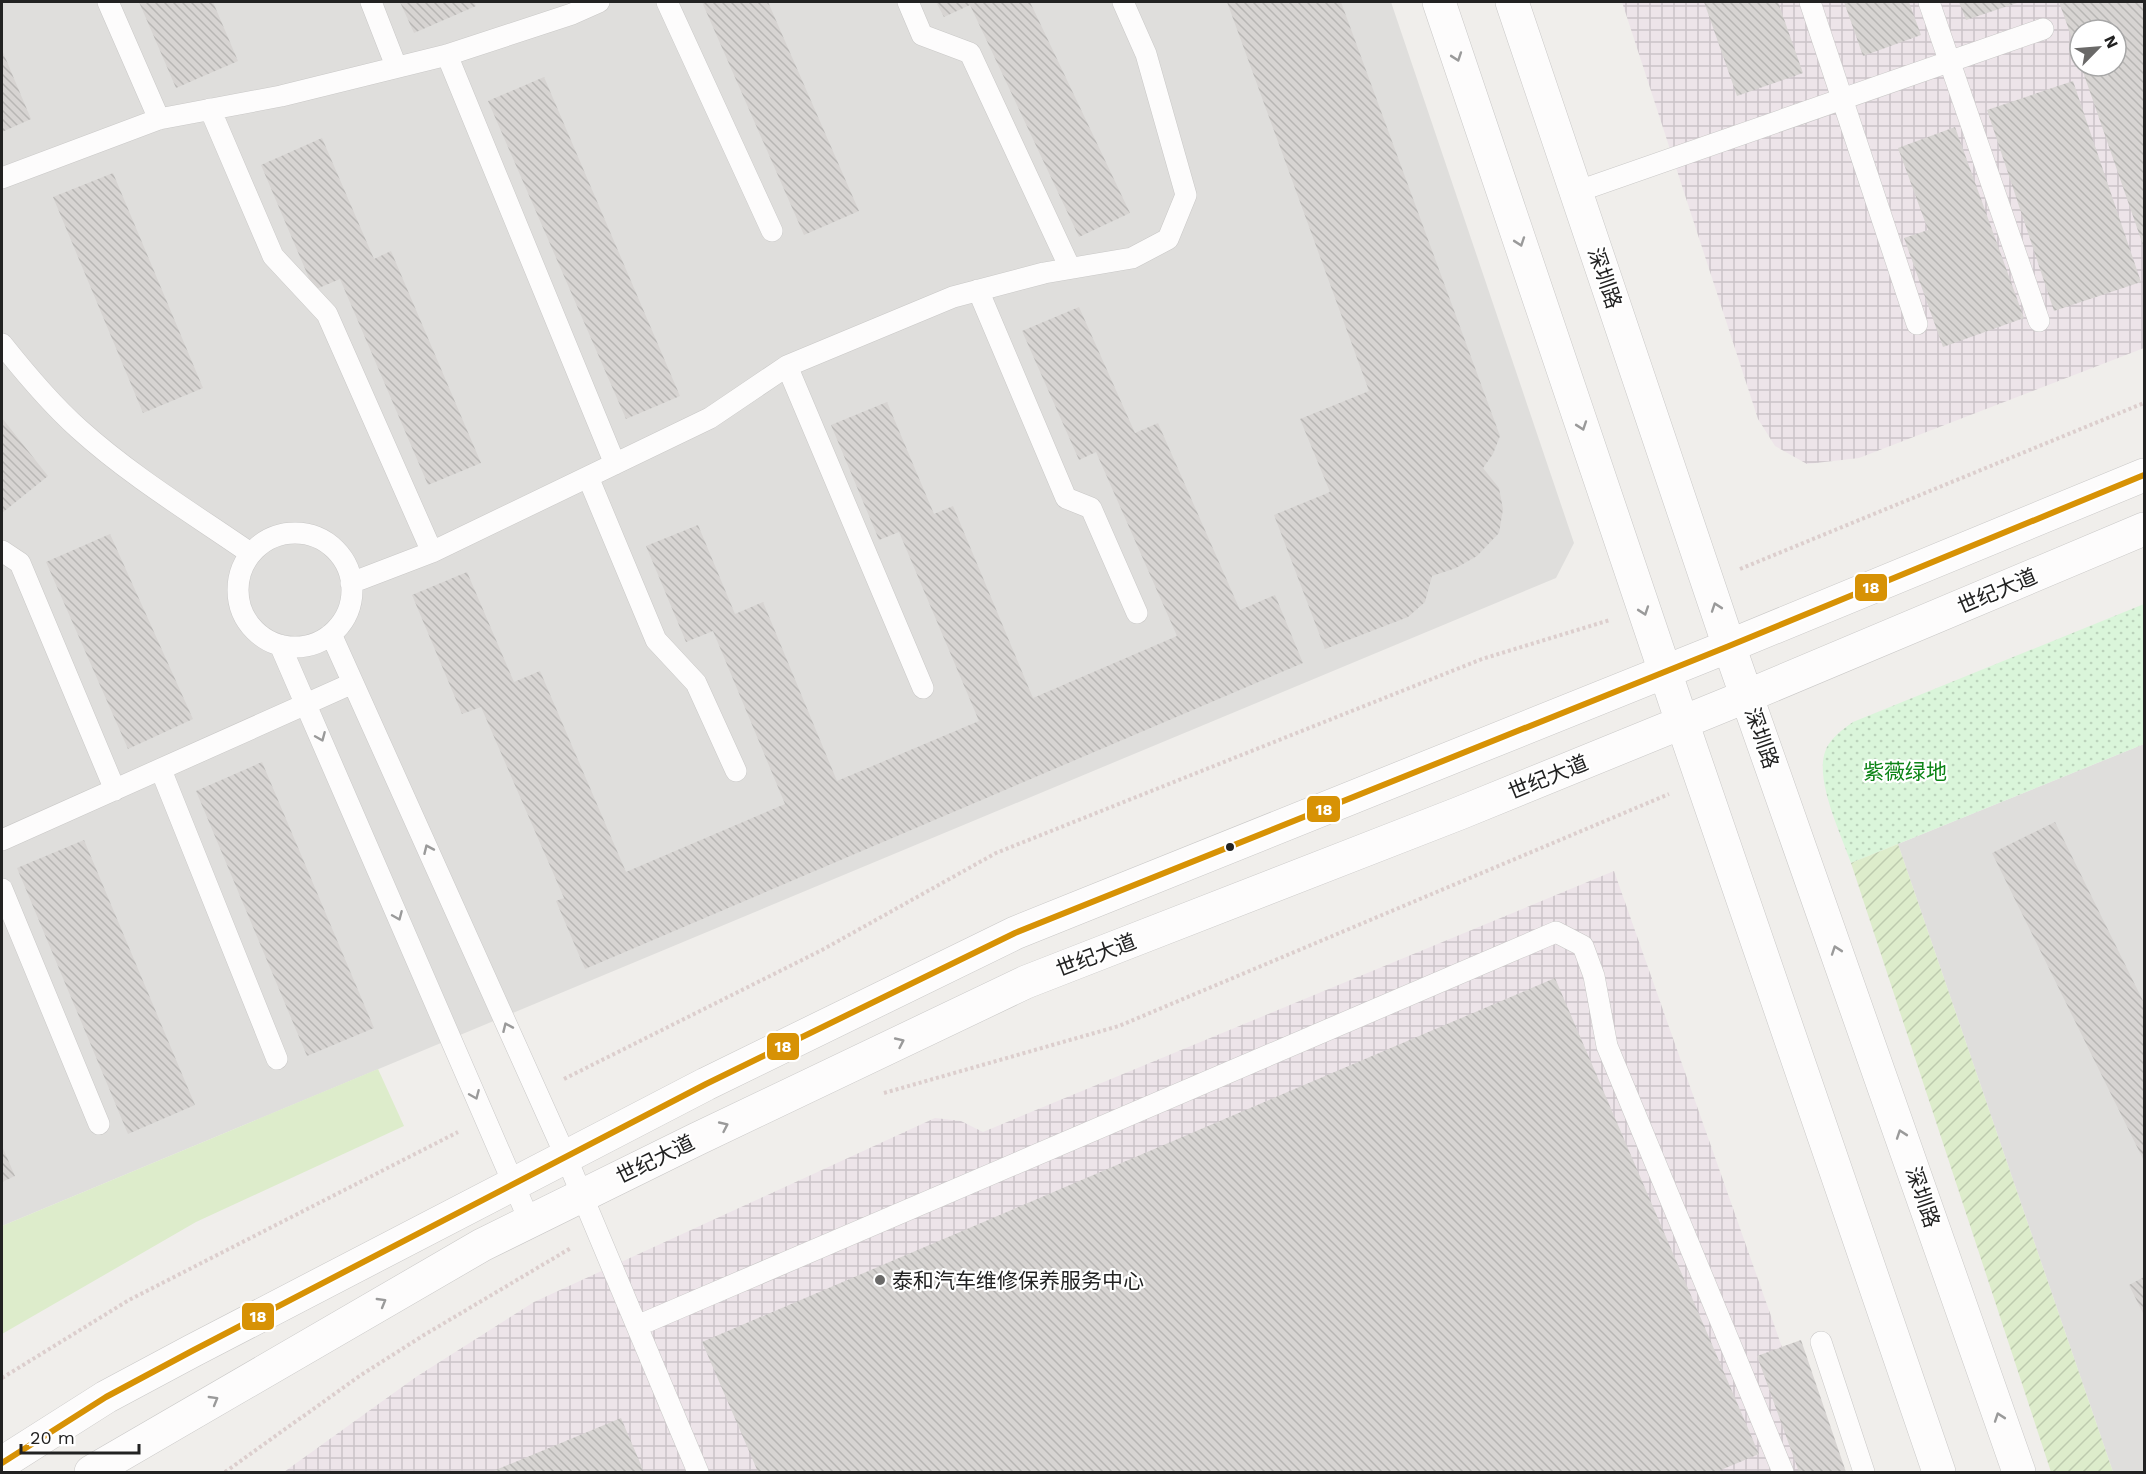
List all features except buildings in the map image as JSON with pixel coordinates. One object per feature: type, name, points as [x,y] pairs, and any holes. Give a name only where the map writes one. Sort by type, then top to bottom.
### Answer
[{"type":"street","points":[[1439,2],[1935,1472]]},
{"type":"street","name":"深圳路","points":[[1512,2],[1729,646],[2019,1473]]},
{"type":"street","name":"世纪大道","points":[[2,1463],[115,1392],[705,1084],[1015,933],[1729,646],[2145,475]]},
{"type":"street","name":"世纪大道","points":[[91,1473],[482,1245],[1026,982],[1460,813],[1748,696],[2145,529]]},
{"type":"lane","points":[[108,2],[159,119]]},
{"type":"lane","points":[[371,2],[396,66]]},
{"type":"lane","points":[[2,178],[159,119],[281,96],[447,55],[572,15],[599,2]]},
{"type":"lane","points":[[667,2],[772,231]]},
{"type":"lane","points":[[908,2],[922,35],[970,53],[1070,268]]},
{"type":"lane","points":[[351,583],[432,552],[710,418],[787,366],[953,297],[1044,273],[1132,258],[1168,239],[1186,195],[1146,54],[1123,2]]},
{"type":"lane","points":[[1810,2],[1917,324]]},
{"type":"lane","points":[[1929,2],[2039,321]]},
{"type":"lane","points":[[1576,192],[2043,29]]},
{"type":"lane","points":[[447,55],[615,464]]},
{"type":"lane","points":[[210,109],[273,256],[327,314],[432,552]]},
{"type":"lane","points":[[978,290],[1066,498],[1091,508],[1137,613]]},
{"type":"lane","points":[[2,344],[19,366],[78,429],[130,471],[250,553]]},
{"type":"lane","points":[[787,366],[923,688]]},
{"type":"lane","points":[[588,477],[656,640],[696,682],[736,771]]},
{"type":"lane","points":[[301,532],[320,538],[335,549],[346,564],[351,583],[351,602],[344,619],[332,634],[316,643],[299,647],[280,645],[263,638],[249,624],[240,607],[237,588],[241,570],[250,553],[265,541],[282,533],[301,532]]},
{"type":"lane","points":[[2,551],[20,563],[115,790]]},
{"type":"lane","points":[[332,634],[566,1157],[698,1473]]},
{"type":"lane","points":[[280,645],[530,1222]]},
{"type":"lane","points":[[2,840],[353,683]]},
{"type":"lane","points":[[160,770],[277,1059]]},
{"type":"lane","points":[[2,889],[99,1124]]},
{"type":"lane","points":[[637,1326],[1556,932],[1583,946],[1594,976],[1607,1046],[1783,1473]]},
{"type":"lane","points":[[1821,1342],[1864,1473]]},
{"type":"path","points":[[1708,583],[2145,403]]},
{"type":"path","points":[[537,1093],[822,950],[996,854],[1482,659],[1644,609]]},
{"type":"path","points":[[881,1094],[1119,1026],[1702,780]]},
{"type":"path","points":[[2,1378],[129,1300],[485,1119]]},
{"type":"path","points":[[225,1473],[362,1375],[424,1335],[598,1233]]},
{"type":"shaded area","points":[[2,2],[1391,2],[1574,543],[1556,578],[2,1226]]},
{"type":"shaded area","points":[[1622,2],[2144,2],[2144,348],[1859,458],[1807,464],[1775,446],[1758,419]]},
{"type":"shaded area","points":[[2144,744],[2144,1472],[2113,1472],[1898,844]]},
{"type":"shaded area","points":[[1614,871],[1826,1472],[284,1472],[416,1377],[534,1302],[935,1118],[961,1121],[983,1132]]},
{"type":"green space","name":"紫薇绿地","points":[[2144,604],[2144,744],[1851,863],[1830,808],[1823,777],[1825,752],[1840,732],[1853,722]]},
{"type":"green space","points":[[1898,844],[2113,1472],[2051,1472],[1851,863]]},
{"type":"green space","points":[[378,1069],[404,1126],[196,1222],[2,1334],[2,1226]]},
{"type":"transit line","name":"18","points":[[2,1463],[106,1397],[192,1351],[706,1084],[1015,933],[1729,646],[2144,475]]},
{"type":"place","name":"泰和汽车维修保养服务中心","points":[[880,1280]]}]
